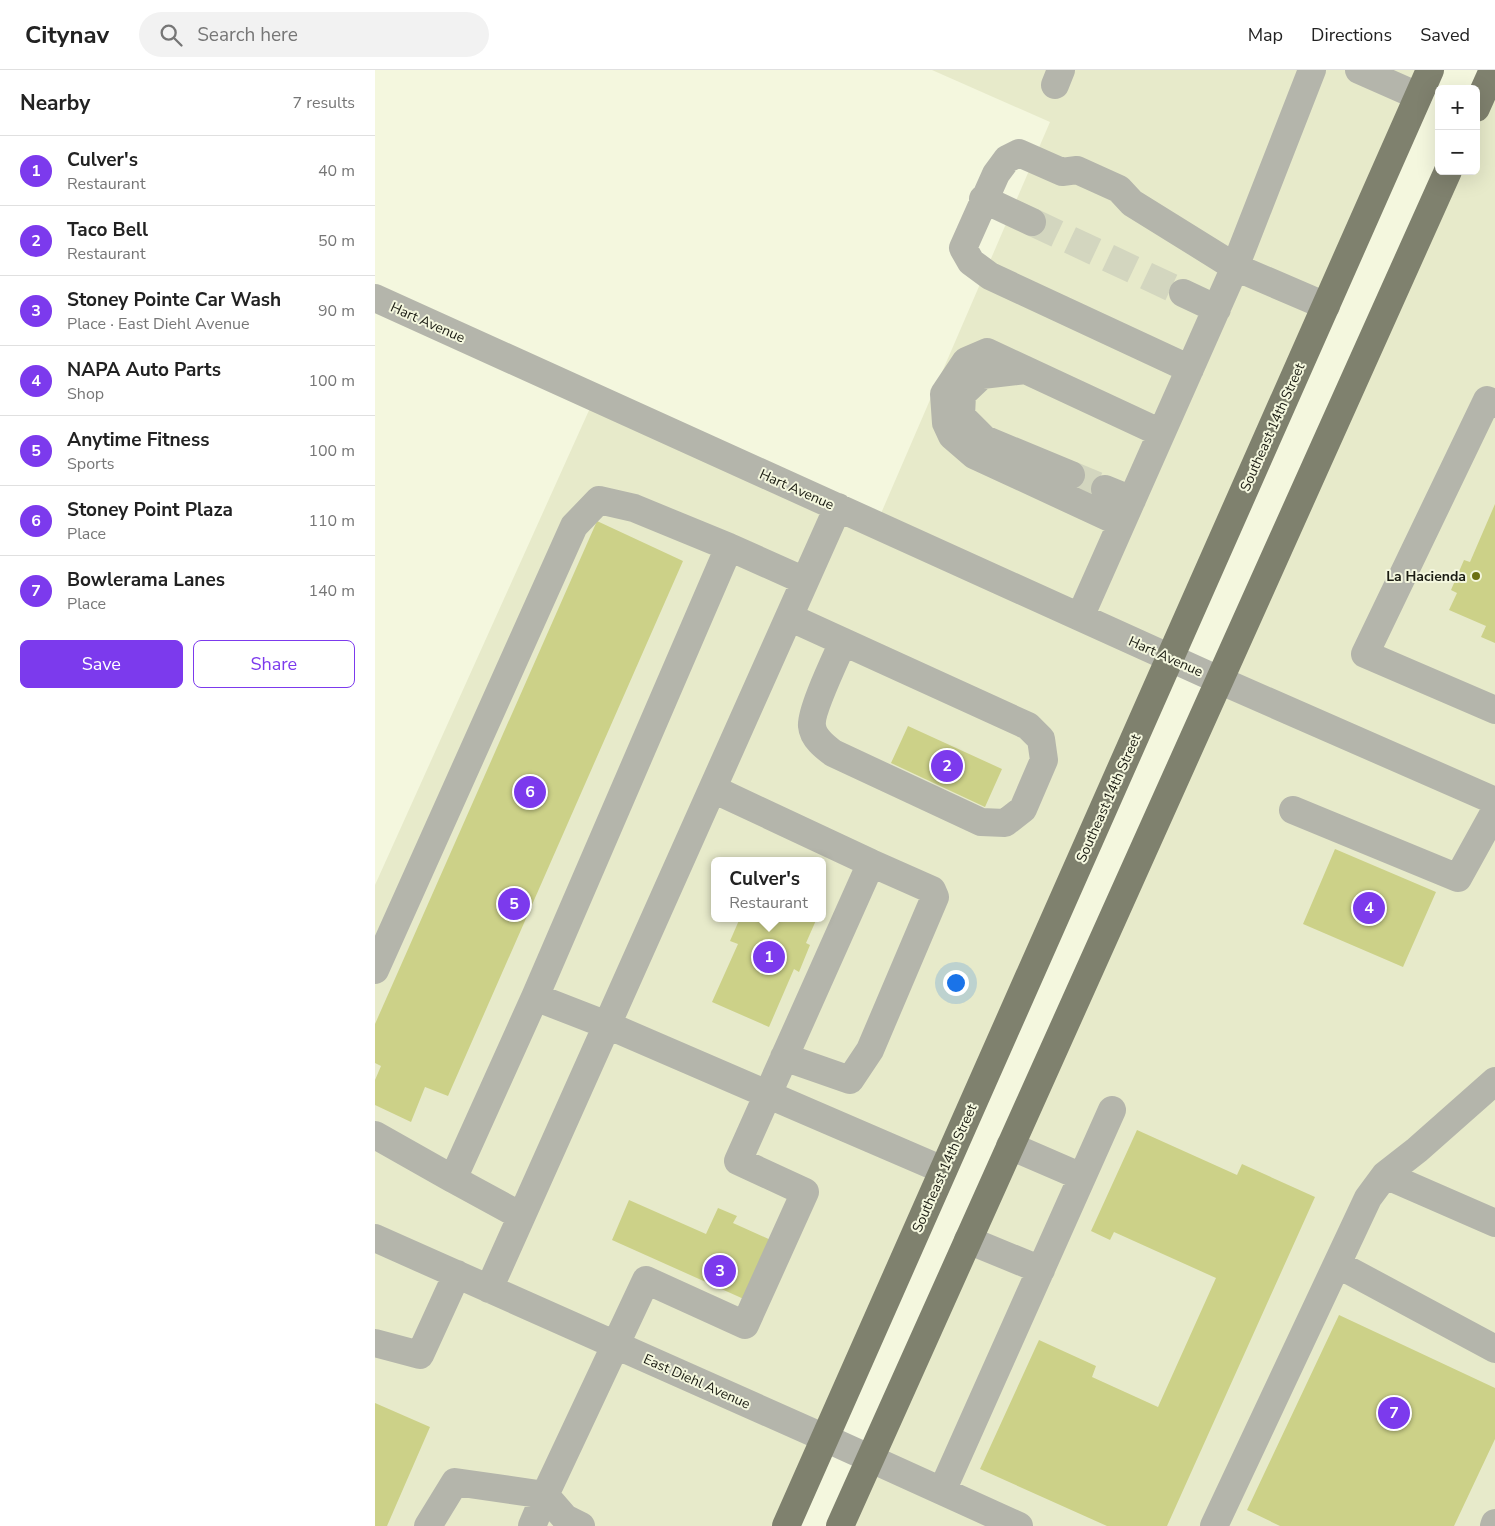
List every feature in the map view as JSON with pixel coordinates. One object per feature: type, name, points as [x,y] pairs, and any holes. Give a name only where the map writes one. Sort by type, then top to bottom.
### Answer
[{"type":"main road","name":"Southeast 14th Street","points":[[786,1526],[1430,70]]},
{"type":"main road","points":[[1480,99],[1493,70]]},
{"type":"main road","points":[[840,1526],[1446,175]]},
{"type":"street","points":[[1079,616],[1235,267],[1312,70]]},
{"type":"street","points":[[1359,70],[1419,96]]},
{"type":"street","points":[[1190,369],[990,276],[971,262],[963,248],[995,174],[1007,159],[1019,154],[1062,172],[1070,187],[1113,206],[1132,203],[1235,267],[1325,306]]},
{"type":"street","points":[[983,200],[1032,222]]},
{"type":"street","points":[[1183,293],[1217,309]]},
{"type":"street","name":"Hart Avenue","points":[[375,298],[1219,680],[1495,800]]},
{"type":"street","points":[[1126,511],[974,455],[952,436],[946,423],[944,394],[966,361],[987,352],[1161,432]]},
{"type":"street","points":[[1027,370],[982,375],[962,394],[961,416],[984,439],[1071,475]]},
{"type":"street","points":[[1495,404],[1487,400],[1365,654],[1495,710]]},
{"type":"street","points":[[1105,489],[1126,511]]},
{"type":"street","points":[[375,970],[574,526],[599,500],[634,508],[805,581]]},
{"type":"street","points":[[489,1288],[838,508]]},
{"type":"street","points":[[453,1179],[535,997],[729,547]]},
{"type":"street","points":[[789,617],[1028,726],[1041,739],[1044,760],[1023,809],[1005,823],[981,822],[833,753],[819,743],[812,727],[814,711],[843,642]]},
{"type":"street","points":[[713,789],[932,890],[935,897],[869,1050],[850,1080],[784,1057]]},
{"type":"street","points":[[1293,810],[1458,878],[1495,811]]},
{"type":"street","points":[[532,1526],[646,1280],[745,1325],[805,1192],[738,1161],[871,863]]},
{"type":"street","points":[[535,997],[607,1025],[943,1170]]},
{"type":"street","points":[[1215,1526],[1367,1198],[1385,1175],[1492,1088]]},
{"type":"street","points":[[942,1492],[1112,1110]]},
{"type":"street","points":[[375,1135],[521,1216]]},
{"type":"street","points":[[1011,1146],[1082,1177]]},
{"type":"street","points":[[1385,1175],[1495,1223]]},
{"type":"street","name":"East Diehl Avenue","points":[[375,1238],[1019,1526]]},
{"type":"street","points":[[968,1240],[1041,1270]]},
{"type":"street","points":[[1337,1264],[1495,1349]]},
{"type":"street","points":[[375,1343],[420,1355],[457,1274]]},
{"type":"street","points":[[429,1526],[455,1482],[545,1495],[565,1518],[581,1526]]},
{"type":"shaded area","points":[[932,70],[1430,70],[786,1526],[375,1526],[375,885],[595,397],[876,525],[1050,122]]},
{"type":"shaded area","points":[[1495,70],[1495,1526],[840,1526],[1446,175],[1480,175],[1480,100]]},
{"type":"building","name":"La Hacienda","points":[[1495,504],[1495,643],[1481,637],[1486,626],[1449,610],[1457,593],[1451,590],[1464,560],[1470,562]]},
{"type":"building","points":[[597,521],[683,561],[448,1096],[425,1087],[411,1122],[375,1105],[375,1080],[381,1066],[375,1063],[375,1024]]},
{"type":"building","points":[[908,726],[1002,769],[985,807],[891,763]]},
{"type":"building","points":[[1335,849],[1436,892],[1403,967],[1303,924]]},
{"type":"building","points":[[738,922],[815,922],[806,943],[810,945],[799,972],[794,969],[769,1027],[712,1002],[738,944],[730,941]]},
{"type":"building","points":[[1137,1130],[1237,1175],[1242,1164],[1315,1197],[1167,1526],[1107,1526],[980,1469],[1039,1340],[1096,1366],[1092,1377],[1158,1407],[1216,1278],[1114,1232],[1110,1240],[1091,1231]]},
{"type":"building","points":[[629,1200],[706,1234],[718,1208],[737,1216],[733,1223],[773,1241],[746,1300],[612,1240]]},
{"type":"building","points":[[1339,1315],[1495,1388],[1495,1439],[1454,1526],[1280,1526],[1247,1510]]},
{"type":"building","points":[[375,1403],[430,1427],[387,1526],[375,1526]]},
{"type":"tunnel","points":[[1032,222],[1183,293]]},
{"type":"tunnel","points":[[1071,475],[1105,489]]},
{"type":"place","name":"La Hacienda","points":[[1476,576]]},
{"type":"place","name":"Taco Bell","points":[[947,766]]},
{"type":"place","name":"Stoney Point Plaza","points":[[530,792]]},
{"type":"place","name":"Anytime Fitness","points":[[514,904]]},
{"type":"place","name":"NAPA Auto Parts","points":[[1369,908]]},
{"type":"place","name":"Culver's","points":[[769,957]]},
{"type":"place","name":"Stoney Pointe Car Wash","points":[[720,1271]]},
{"type":"place","name":"Bowlerama Lanes","points":[[1394,1413]]}]
